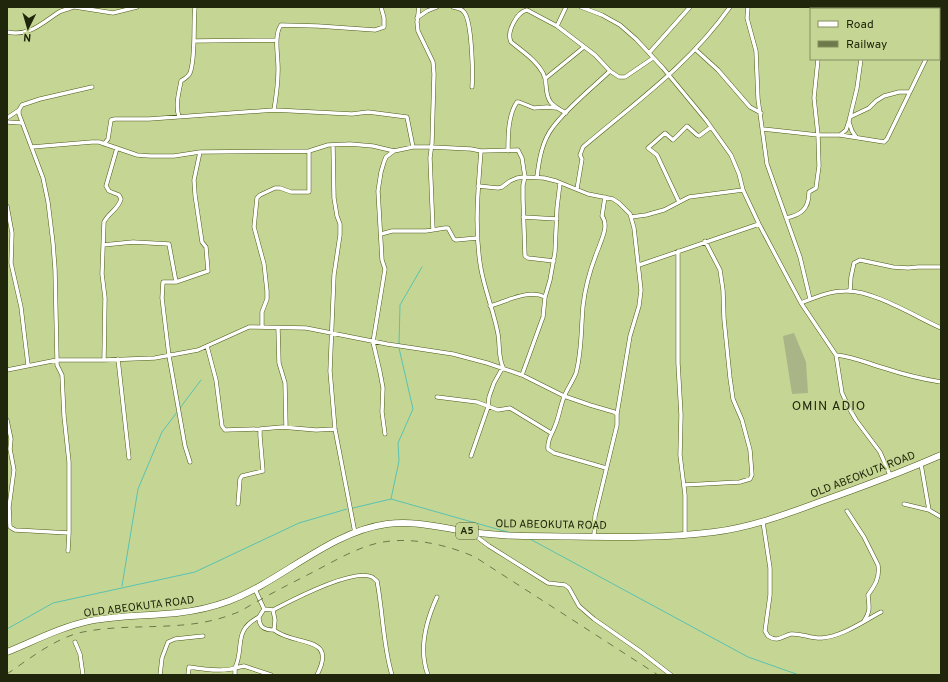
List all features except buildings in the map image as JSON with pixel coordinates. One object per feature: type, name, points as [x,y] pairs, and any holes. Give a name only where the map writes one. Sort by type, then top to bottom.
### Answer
[{"type":"highway","name":"OLD ABEOKUTA ROAD","points":[[7,652],[68,627],[88,621],[105,618],[195,611],[230,600],[255,589],[337,541],[355,533],[386,524],[404,522],[470,532],[516,536],[685,535],[715,532],[763,522],[921,464],[941,455]]},
{"type":"street","points":[[7,32],[25,33],[44,23],[60,12],[74,7],[113,13],[137,7]]},
{"type":"street","points":[[179,116],[177,110],[177,100],[180,81],[187,77],[190,73],[192,64],[195,7]]},
{"type":"street","points":[[274,110],[278,72],[277,40],[278,29],[281,26],[318,26],[375,30],[384,27],[385,23],[381,7]]},
{"type":"street","points":[[419,7],[417,18],[418,31],[433,62],[434,74],[430,158],[433,230]]},
{"type":"street","points":[[417,18],[436,7]]},
{"type":"street","points":[[453,7],[463,10],[466,16],[471,42],[473,74],[472,87]]},
{"type":"street","points":[[557,26],[566,7]]},
{"type":"street","points":[[581,7],[602,14],[620,25],[649,53],[711,127],[731,155],[759,224],[801,303],[836,355],[842,393],[849,408],[880,452],[890,475]]},
{"type":"street","points":[[649,53],[690,7]]},
{"type":"street","points":[[577,189],[582,159],[580,155],[582,147],[669,76],[696,50],[730,7]]},
{"type":"street","points":[[748,7],[747,18],[756,51],[758,99],[768,164],[800,257],[810,299]]},
{"type":"street","points":[[556,108],[549,101],[546,78],[537,65],[511,42],[509,38],[513,23],[525,10],[557,26],[595,55],[610,71],[619,77],[624,78],[654,58]]},
{"type":"street","points":[[194,41],[277,40]]},
{"type":"street","points":[[546,78],[584,47]]},
{"type":"street","points":[[696,50],[718,70],[750,107],[761,113]]},
{"type":"street","points":[[786,218],[798,216],[809,199],[809,192],[816,188],[819,166],[818,135],[814,98],[818,60]]},
{"type":"street","points":[[840,135],[846,130],[850,119],[862,60]]},
{"type":"street","points":[[763,129],[818,135],[840,135],[884,142],[887,139],[926,60]]},
{"type":"street","points":[[537,177],[539,162],[546,140],[552,128],[610,71]]},
{"type":"street","points":[[7,118],[19,110],[22,105],[40,99],[92,87]]},
{"type":"street","points":[[850,119],[869,108],[884,96],[900,92],[910,92]]},
{"type":"street","points":[[508,151],[510,122],[517,102],[534,108],[547,106],[556,108],[566,113]]},
{"type":"street","points":[[19,110],[22,123],[43,178],[54,243],[57,360],[62,374],[64,416],[69,462],[68,551]]},
{"type":"street","points":[[104,144],[108,139],[111,120],[115,119],[149,119],[274,110],[352,114],[368,112],[407,117],[413,147]]},
{"type":"street","points":[[850,119],[852,131],[856,138]]},
{"type":"street","points":[[7,122],[22,123]]},
{"type":"street","points":[[679,202],[657,155],[648,148],[665,133],[673,140],[687,126],[700,136],[711,127]]},
{"type":"street","points":[[32,146],[92,142],[104,144],[137,155],[150,156],[174,156],[200,152],[309,151],[333,145],[350,144],[373,146],[394,151]]},
{"type":"street","points":[[333,145],[334,198],[340,230],[334,275],[330,371],[335,429],[355,533]]},
{"type":"street","points":[[385,434],[382,412],[383,388],[372,342],[385,269],[382,260],[378,198],[381,172],[386,157],[394,151],[413,147],[471,149],[481,151],[518,150],[522,158],[524,177],[523,218],[526,257],[554,261]]},
{"type":"street","points":[[104,360],[105,298],[102,274],[104,222],[108,215],[118,208],[121,199],[119,195],[109,191],[106,186],[116,148]]},
{"type":"street","points":[[262,327],[262,312],[267,299],[267,291],[264,264],[254,227],[257,198],[275,188],[280,188],[291,192],[309,192],[309,151]]},
{"type":"street","points":[[481,151],[478,186],[477,238],[481,270],[498,334],[500,362],[503,367]]},
{"type":"street","points":[[190,462],[185,446],[169,356],[162,298],[163,282],[176,282],[208,271],[206,247],[202,242],[195,195],[194,180],[200,152]]},
{"type":"street","points":[[478,186],[493,188],[502,187],[510,181],[524,177],[537,177],[560,183],[588,194],[613,199],[619,203],[631,217],[634,228],[641,290],[639,306],[630,336],[617,414],[617,425],[595,516],[594,536]]},
{"type":"street","points":[[522,375],[543,317],[545,297],[554,261],[560,183]]},
{"type":"street","points":[[631,217],[656,213],[689,197],[744,190]]},
{"type":"street","points":[[605,197],[602,216],[604,218],[605,231],[584,298],[582,332],[576,374],[564,396],[555,428],[551,433],[548,444],[550,451],[559,455],[606,468]]},
{"type":"street","points":[[7,206],[12,233],[11,263],[21,307],[28,365]]},
{"type":"street","points":[[523,218],[557,220]]},
{"type":"street","points":[[639,265],[759,224]]},
{"type":"street","points":[[381,234],[398,230],[426,231],[448,228],[456,240],[477,238]]},
{"type":"street","points":[[103,245],[133,242],[169,244],[176,282]]},
{"type":"street","points":[[684,485],[740,482],[750,479],[752,475],[750,450],[742,420],[733,399],[720,270],[705,242]]},
{"type":"street","points":[[678,252],[678,363],[681,415],[680,455],[685,495],[685,535]]},
{"type":"street","points":[[850,291],[854,263],[860,260],[893,267],[941,267]]},
{"type":"street","points":[[801,303],[834,292],[850,291],[868,295],[897,306],[941,328]]},
{"type":"street","points":[[490,306],[534,293],[545,297]]},
{"type":"street","points":[[7,370],[57,360],[118,360],[169,356],[198,350],[249,327],[306,328],[372,342],[453,354],[503,367],[564,396],[617,414]]},
{"type":"street","points":[[278,328],[279,364],[285,383],[286,427]]},
{"type":"street","points":[[207,346],[216,380],[222,426],[225,430],[286,427],[316,430],[335,429]]},
{"type":"street","points":[[836,355],[851,357],[890,370],[927,380],[941,382]]},
{"type":"street","points":[[118,360],[129,458]]},
{"type":"street","points":[[471,456],[488,407],[489,397],[494,383],[503,367]]},
{"type":"street","points":[[436,397],[477,402],[498,410],[510,408],[551,433]]},
{"type":"street","points":[[7,420],[11,439],[10,449],[14,470],[9,507],[11,529],[69,533]]},
{"type":"street","points":[[238,504],[240,479],[244,475],[263,471],[260,429]]},
{"type":"street","points":[[921,464],[929,510]]},
{"type":"street","points":[[904,504],[929,510],[941,517]]},
{"type":"street","points":[[847,511],[864,537],[879,570],[875,586],[868,595],[870,606],[868,614],[863,622]]},
{"type":"street","points":[[763,522],[770,568],[770,595],[765,631],[768,636],[775,639],[780,639],[787,635],[795,634],[822,638],[840,633],[881,612]]},
{"type":"street","points":[[470,532],[489,546],[548,583],[564,585],[569,588],[579,606],[594,619],[671,675]]},
{"type":"street","points":[[264,609],[273,610],[324,586],[354,576],[372,577],[377,582],[384,620],[388,660],[392,675]]},
{"type":"street","points":[[255,589],[264,609]]},
{"type":"street","points":[[428,675],[424,653],[425,633],[427,621],[437,596]]},
{"type":"street","points":[[235,675],[240,643],[245,628],[251,621],[259,617],[264,609]]},
{"type":"street","points":[[273,610],[275,620],[274,630]]},
{"type":"street","points":[[259,617],[259,623],[262,627],[268,630],[274,630],[284,636],[316,645],[321,649],[323,662],[317,675]]},
{"type":"street","points":[[160,675],[162,658],[168,642],[175,639],[203,636]]},
{"type":"street","points":[[75,642],[80,654],[83,675]]},
{"type":"street","points":[[188,675],[189,667],[211,670],[232,669],[244,666],[271,675]]},
{"type":"green space","points":[[794,333],[806,362],[808,393],[792,394],[783,336]]},
{"type":"waterway","points":[[399,345],[400,305],[422,267]]},
{"type":"waterway","points":[[391,499],[399,461],[398,443],[413,409],[399,348]]},
{"type":"waterway","points":[[180,408],[201,380]]},
{"type":"waterway","points":[[122,586],[138,489],[162,432],[178,411]]},
{"type":"waterway","points":[[353,508],[391,499],[511,533]]},
{"type":"waterway","points":[[7,629],[53,603],[195,572],[299,523],[347,509]]},
{"type":"waterway","points":[[530,539],[748,657],[799,675]]},
{"type":"railway","points":[[7,674],[44,649],[73,635],[102,629],[178,625],[215,620],[240,611],[281,588],[341,557],[358,550],[383,542],[418,541],[453,549],[475,557],[658,675]]},
{"type":"district","name":"OMIN ADIO","points":[[829,407]]}]
